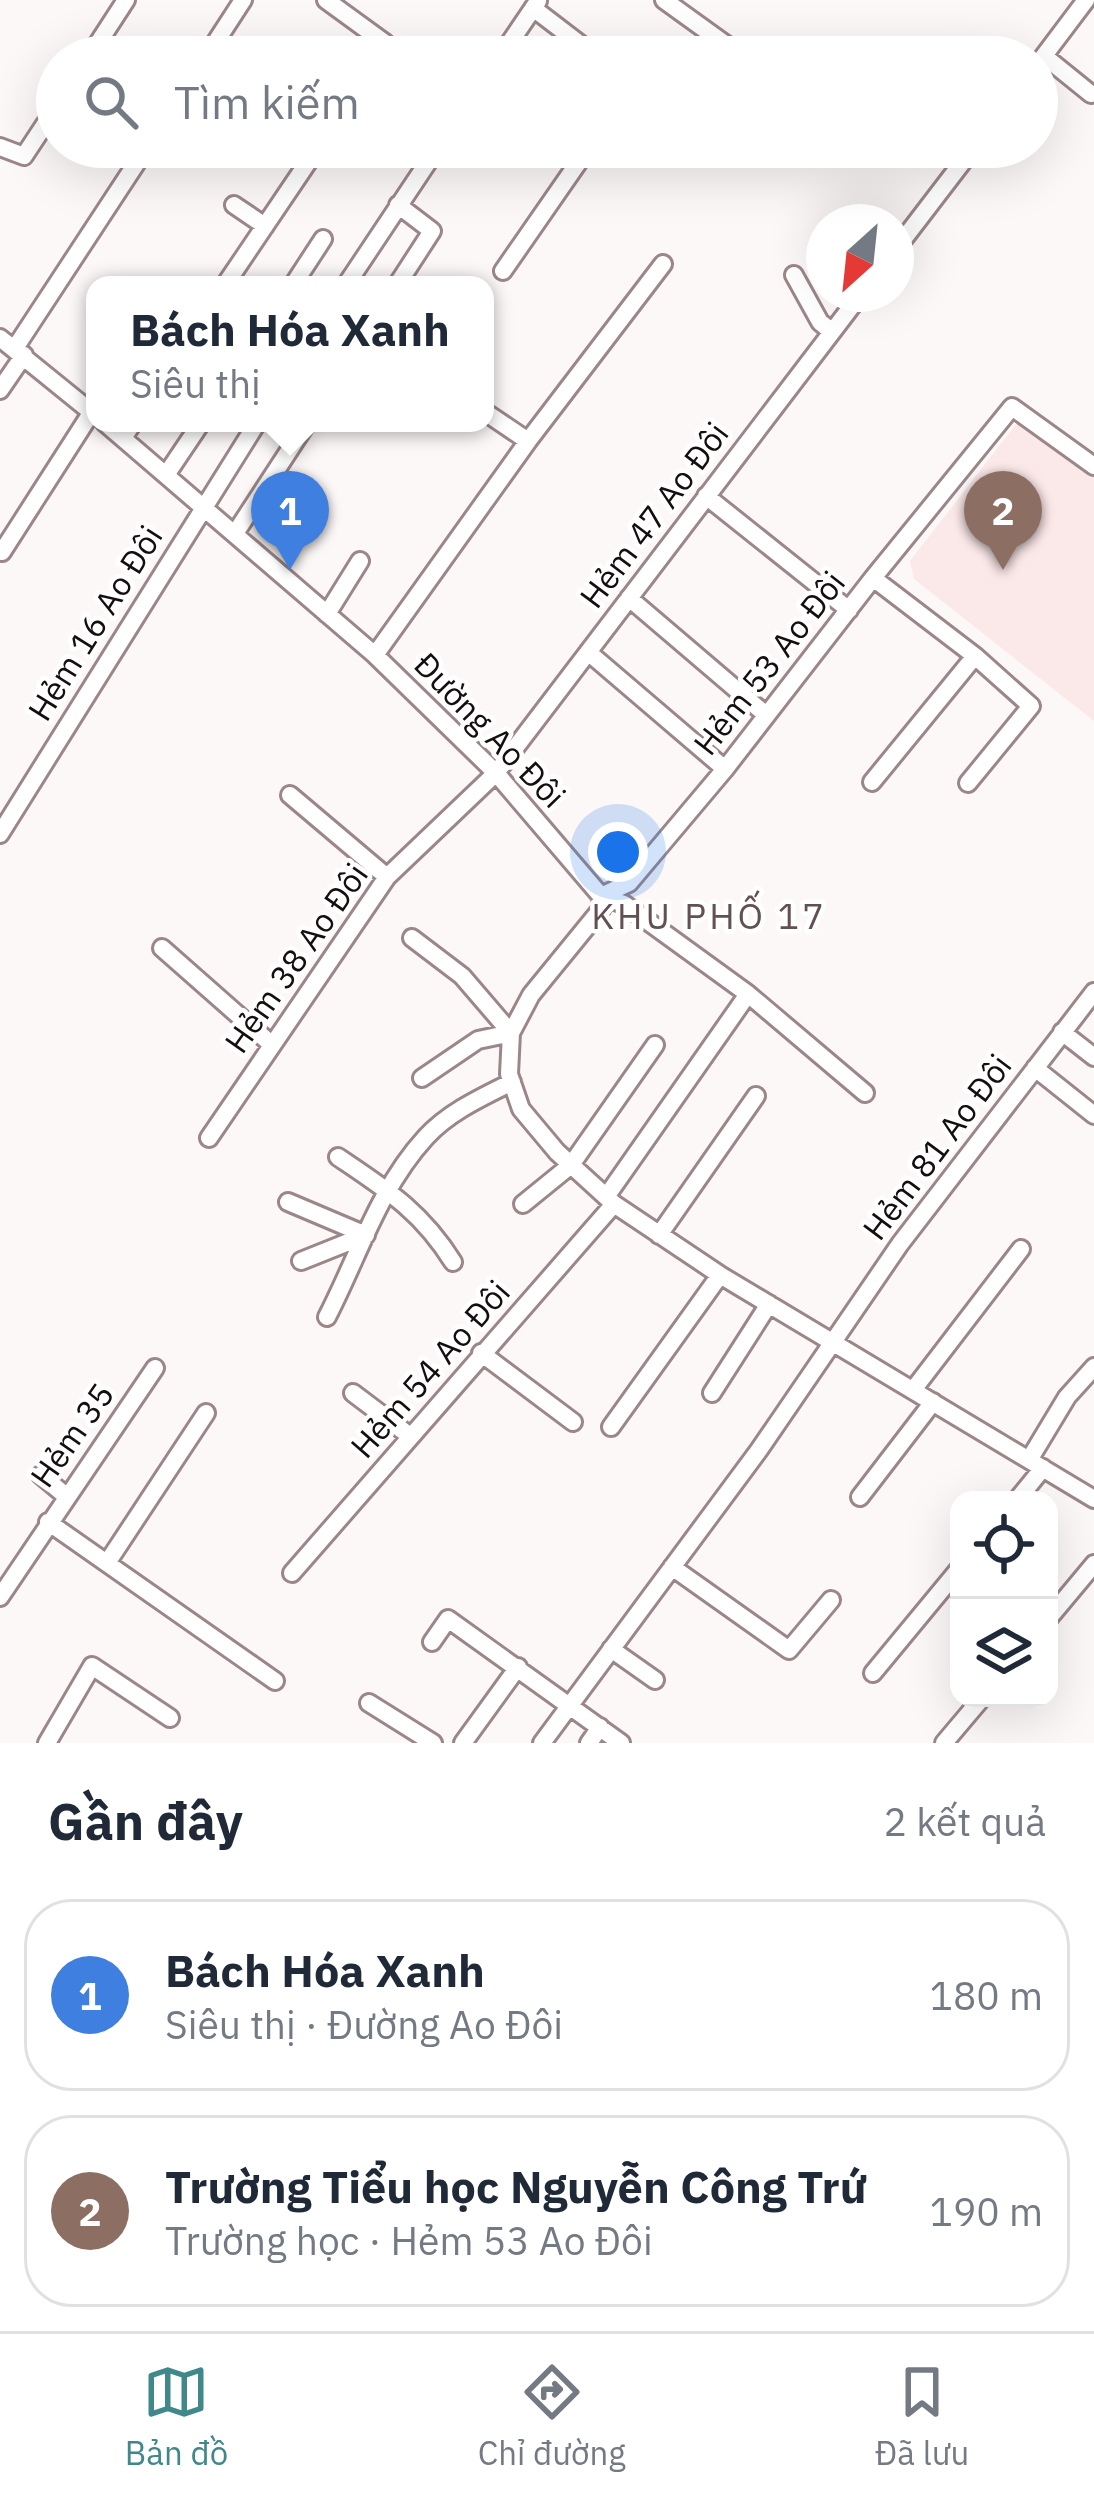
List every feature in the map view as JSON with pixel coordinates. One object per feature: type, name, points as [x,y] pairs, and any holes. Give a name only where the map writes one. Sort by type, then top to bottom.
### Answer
[{"type":"street","points":[[103,36],[126,0]]},
{"type":"street","points":[[219,36],[243,0]]},
{"type":"street","points":[[326,0],[375,36]]},
{"type":"street","points":[[664,0],[714,36]]},
{"type":"street","points":[[1058,37],[1086,0]]},
{"type":"street","points":[[514,36],[536,4],[573,36]]},
{"type":"street","points":[[1058,72],[1091,94]]},
{"type":"street","points":[[0,147],[24,156],[36,138]]},
{"type":"street","points":[[0,390],[13,347],[133,168]]},
{"type":"street","points":[[231,276],[303,168]]},
{"type":"street","points":[[352,276],[424,168]]},
{"type":"street","points":[[502,271],[574,168]]},
{"type":"street","points":[[914,225],[958,168]]},
{"type":"street","points":[[234,205],[265,226]]},
{"type":"street","points":[[398,205],[432,231],[403,276]]},
{"type":"street","points":[[299,276],[323,239]]},
{"type":"street","points":[[375,655],[527,441],[663,264]]},
{"type":"street","points":[[794,275],[820,322],[832,332]]},
{"type":"street","name":"Hẻm 47 Ao Đôi","points":[[496,773],[847,312]]},
{"type":"street","name":"Đường Ao Đôi","points":[[13,347],[86,405]]},
{"type":"street","points":[[873,578],[1012,407],[1094,466]]},
{"type":"street","points":[[494,418],[527,441]]},
{"type":"street","points":[[2,552],[86,430]]},
{"type":"street","name":"Đường Ao Đôi","points":[[130,432],[166,475],[375,655],[496,773],[602,896],[624,904],[748,994],[865,1093]]},
{"type":"street","points":[[166,475],[195,432]]},
{"type":"street","name":"Hẻm 16 Ao Đôi","points":[[0,834],[251,432]]},
{"type":"street","points":[[236,532],[301,432]]},
{"type":"street","points":[[706,496],[849,610]]},
{"type":"street","points":[[327,614],[360,561]]},
{"type":"street","name":"Hẻm 53 Ao Đôi","points":[[602,896],[628,884],[725,770],[873,578],[1031,706],[968,783]]},
{"type":"street","points":[[629,598],[765,714]]},
{"type":"street","points":[[588,652],[725,770]]},
{"type":"street","points":[[872,782],[975,656]]},
{"type":"street","name":"Hẻm 38 Ao Đôi","points":[[209,1138],[387,878],[496,773]]},
{"type":"street","points":[[290,794],[387,878]]},
{"type":"street","points":[[602,896],[602,908],[531,995],[511,1033],[512,1082],[521,1108],[571,1165],[659,1235],[1094,1498]]},
{"type":"street","points":[[412,938],[462,976],[511,1033]]},
{"type":"street","points":[[162,948],[271,1044]]},
{"type":"street","name":"Hẻm 81 Ao Đôi","points":[[542,1743],[759,1450],[831,1341],[1094,992]]},
{"type":"street","name":"Hẻm 54 Ao Đôi","points":[[292,1573],[610,1200],[748,994]]},
{"type":"street","points":[[1062,1032],[1094,1058]]},
{"type":"street","points":[[422,1078],[478,1040],[511,1033]]},
{"type":"street","points":[[523,1204],[571,1165],[655,1046]]},
{"type":"street","points":[[1035,1068],[1094,1115]]},
{"type":"street","points":[[327,1317],[388,1190],[427,1136],[468,1103],[512,1082]]},
{"type":"street","points":[[659,1235],[756,1096]]},
{"type":"street","points":[[338,1157],[431,1226],[453,1262]]},
{"type":"street","points":[[288,1202],[366,1235]]},
{"type":"street","points":[[301,1262],[366,1235]]},
{"type":"street","points":[[913,1390],[1021,1249]]},
{"type":"street","points":[[611,1427],[720,1275]]},
{"type":"street","points":[[712,1393],[769,1304]]},
{"type":"street","points":[[481,1352],[572,1422]]},
{"type":"street","points":[[1022,1491],[1067,1397],[1094,1367]]},
{"type":"street","name":"Hẻm 35","points":[[0,1597],[6,1571],[48,1522],[154,1368]]},
{"type":"street","points":[[353,1393],[410,1436]]},
{"type":"street","points":[[860,1497],[933,1402]]},
{"type":"street","points":[[107,1563],[206,1413]]},
{"type":"street","points":[[41,1475],[66,1496]]},
{"type":"street","points":[[48,1522],[275,1681]]},
{"type":"street","points":[[1058,1607],[1094,1564]]},
{"type":"street","points":[[671,1567],[790,1650],[831,1600]]},
{"type":"street","points":[[873,1673],[950,1580]]},
{"type":"street","points":[[432,1642],[448,1619],[570,1705],[595,1735],[621,1743]]},
{"type":"street","points":[[611,1649],[655,1680]]},
{"type":"street","points":[[47,1743],[92,1666],[170,1718]]},
{"type":"street","points":[[463,1743],[518,1667]]},
{"type":"street","points":[[369,1702],[433,1743]]},
{"type":"street","points":[[944,1743],[974,1707]]},
{"type":"shaded area","points":[[1020,419],[1094,477],[1094,721],[914,579],[910,561]]},
{"type":"place","name":"Bách Hóa Xanh","points":[[290,570]]},
{"type":"place","name":"Trường Tiểu học Nguyễn Công Trứ","points":[[1003,570]]},
{"type":"district","name":"KHU PHỐ 17","points":[[709,916]]}]
